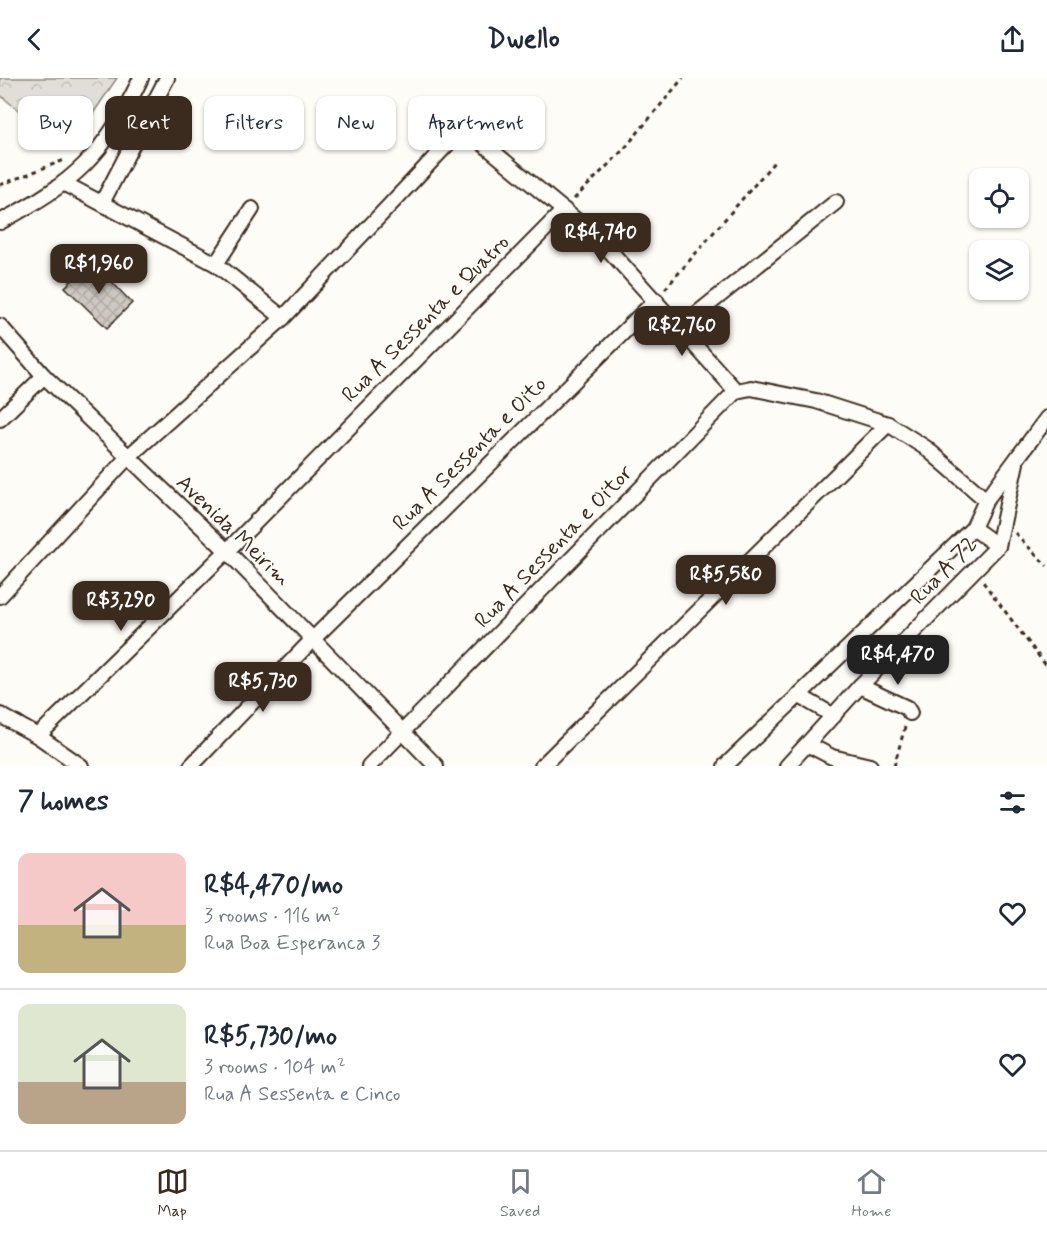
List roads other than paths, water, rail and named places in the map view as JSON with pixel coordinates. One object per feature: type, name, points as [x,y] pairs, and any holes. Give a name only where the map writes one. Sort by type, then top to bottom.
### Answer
[{"type":"street","points":[[0,222],[66,184],[92,160],[122,118],[141,78]]},
{"type":"street","points":[[103,201],[167,78]]},
{"type":"street","points":[[0,596],[127,458],[283,318],[458,133],[466,131],[601,241],[736,391],[751,388],[816,401],[888,424],[926,448],[987,500]]},
{"type":"street","points":[[66,184],[103,201],[216,264],[283,318]]},
{"type":"street","points":[[678,329],[836,202]]},
{"type":"street","points":[[216,264],[252,208]]},
{"type":"street","name":"Rua A Sessenta e Quatro","points":[[38,736],[227,551],[564,210]]},
{"type":"street","name":"Rua A Sessenta e Oito","points":[[191,766],[313,639],[656,300]]},
{"type":"street","name":"Avenida Meirim","points":[[0,326],[44,376],[127,458],[227,551],[436,766]]},
{"type":"street","points":[[0,418],[44,376]]},
{"type":"street","name":"Rua A Sessenta e Oitor","points":[[369,766],[736,391]]},
{"type":"street","points":[[725,766],[973,528],[987,500],[1047,418]]},
{"type":"street","points":[[542,766],[888,424]]},
{"type":"street","name":"Rua A 72","points":[[787,766],[809,745],[860,686],[998,546],[1005,523],[1016,463]]},
{"type":"street","points":[[973,528],[998,546]]},
{"type":"street","points":[[860,686],[907,708],[910,713]]},
{"type":"street","points":[[798,695],[834,716]]},
{"type":"street","points":[[0,715],[38,736],[81,766]]},
{"type":"street","points":[[809,745],[832,757],[870,766]]}]
